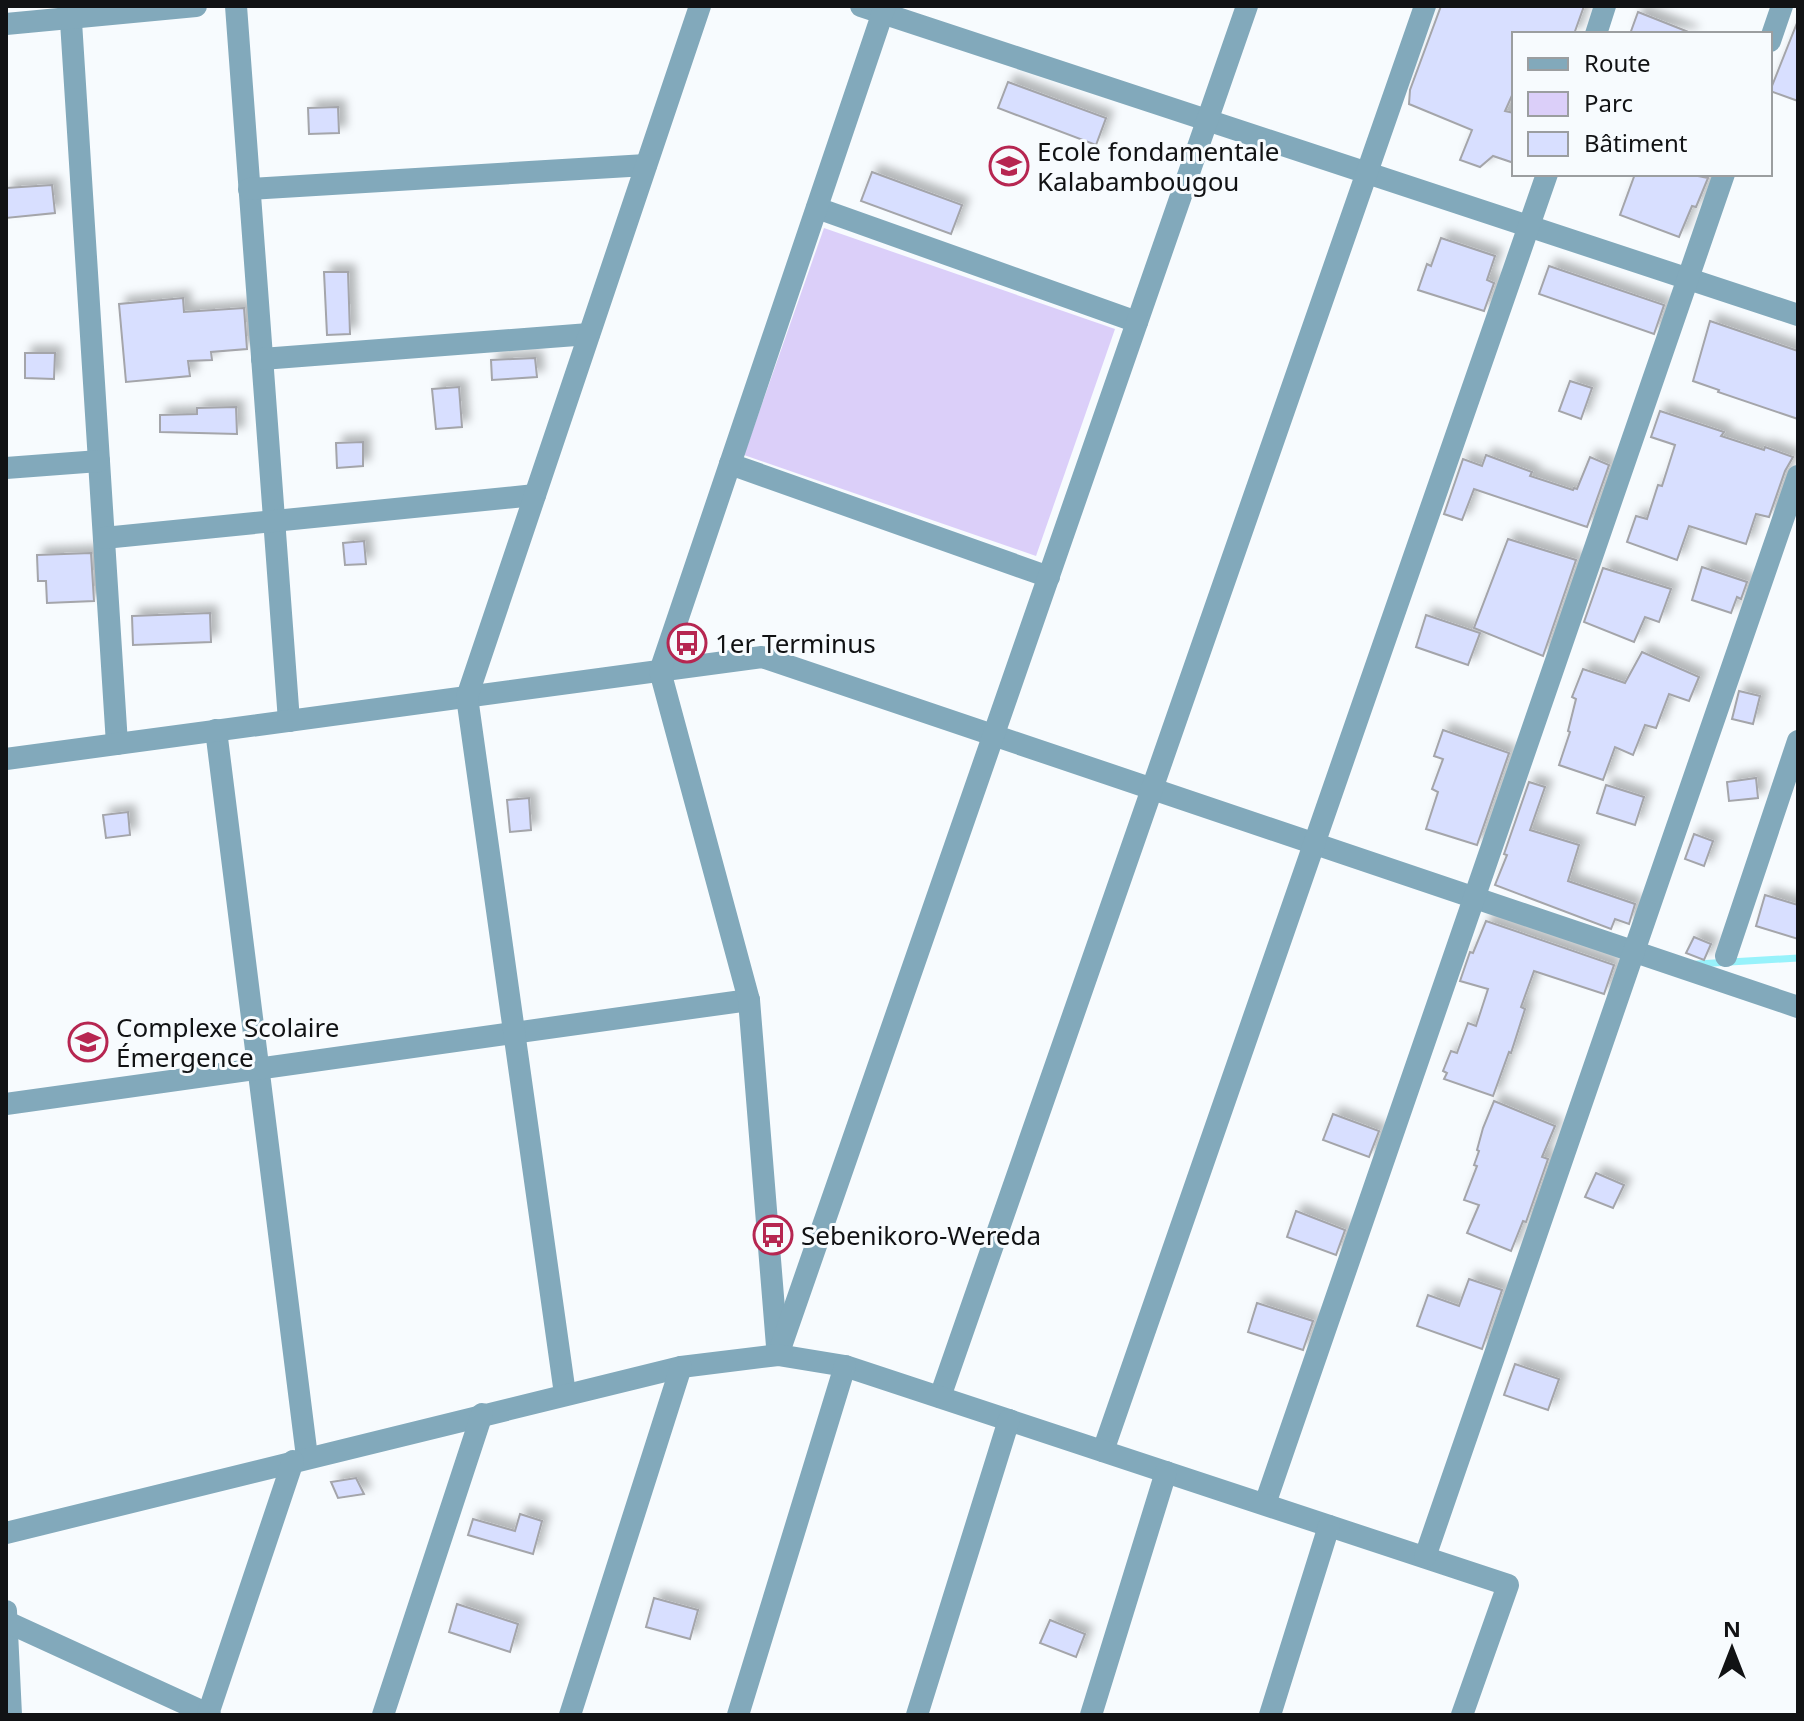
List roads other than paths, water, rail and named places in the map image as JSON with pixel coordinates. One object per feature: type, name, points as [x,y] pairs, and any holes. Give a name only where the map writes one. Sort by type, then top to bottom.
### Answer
[{"type":"street","points":[[6,24],[71,12],[196,6]]},
{"type":"street","points":[[236,6],[289,721]]},
{"type":"street","points":[[565,1394],[467,697],[700,6]]},
{"type":"street","points":[[861,6],[884,10],[1798,315]]},
{"type":"street","points":[[778,1355],[1247,6]]},
{"type":"street","points":[[940,1397],[1425,6]]},
{"type":"street","points":[[1597,32],[1605,6]]},
{"type":"street","points":[[1772,35],[1782,6]]},
{"type":"street","points":[[778,1355],[749,1000],[660,671],[884,10]]},
{"type":"street","points":[[71,12],[117,744]]},
{"type":"street","points":[[249,189],[646,165]]},
{"type":"street","points":[[1103,1451],[1546,176]]},
{"type":"street","points":[[1265,1504],[1723,176]]},
{"type":"street","points":[[817,208],[1137,322]]},
{"type":"street","points":[[262,359],[589,334]]},
{"type":"street","points":[[6,468],[99,461]]},
{"type":"street","points":[[730,464],[1049,577]]},
{"type":"street","points":[[1425,1557],[1798,476]]},
{"type":"street","points":[[104,538],[535,495]]},
{"type":"street","points":[[6,759],[762,657],[1798,1007]]},
{"type":"street","points":[[7,1622],[209,1714],[300,1459],[258,1069],[216,730]]},
{"type":"street","points":[[1726,956],[1798,741]]},
{"type":"street","points":[[6,1104],[749,1000]]},
{"type":"street","points":[[6,1533],[681,1367],[778,1355],[845,1366],[1508,1585],[1462,1715]]},
{"type":"street","points":[[738,1715],[845,1366]]},
{"type":"street","points":[[570,1715],[681,1367]]},
{"type":"street","points":[[383,1715],[482,1414]]},
{"type":"street","points":[[917,1715],[1009,1420]]},
{"type":"street","points":[[1091,1715],[1166,1472]]},
{"type":"street","points":[[1270,1715],[1329,1526]]},
{"type":"street","points":[[6,1609],[11,1715]]},
{"type":"waterway","points":[[1697,964],[1798,958]]},
{"type":"place","name":"Ecole fondamentale Kalabambougou","points":[[1009,166]]},
{"type":"place","name":"1er Terminus","points":[[687,643]]},
{"type":"place","name":"Complexe Scolaire Émergence","points":[[88,1042]]},
{"type":"place","name":"Sebenikoro-Wereda","points":[[773,1235]]}]
